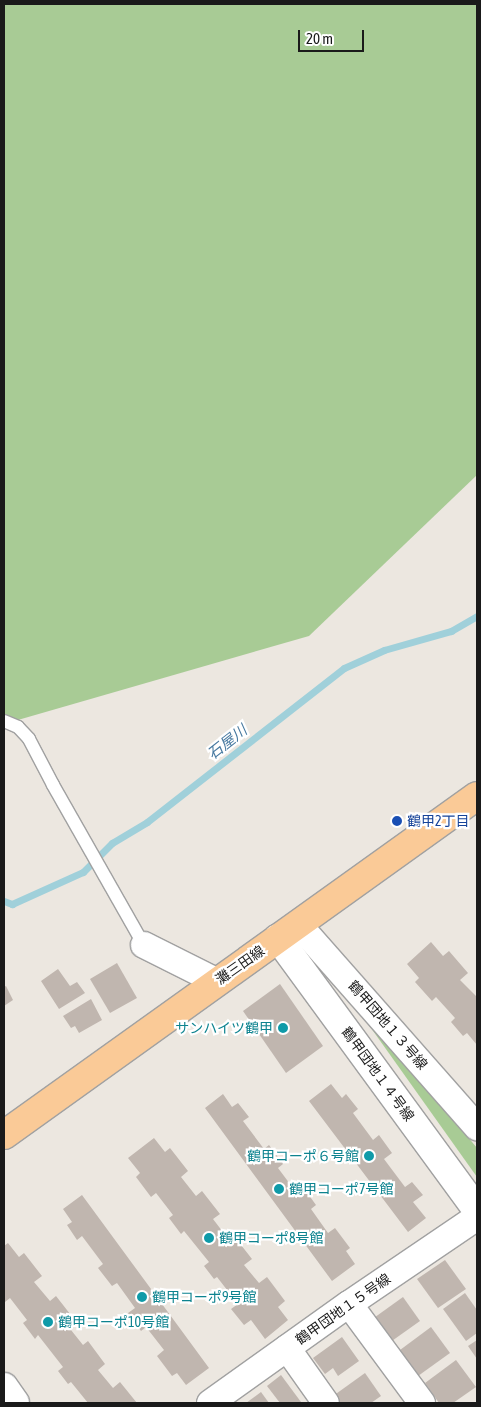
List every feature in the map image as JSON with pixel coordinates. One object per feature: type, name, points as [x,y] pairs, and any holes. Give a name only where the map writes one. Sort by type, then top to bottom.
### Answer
[{"type":"main road","name":"灘三田線","points":[[4,1135],[216,981],[477,796]]},
{"type":"street","name":"鶴甲団地１３号線","points":[[288,931],[477,1127]]},
{"type":"street","name":"鶴甲団地１４号線","points":[[288,931],[477,1210]]},
{"type":"street","points":[[144,945],[216,981]]},
{"type":"street","name":"鶴甲団地１５号線","points":[[219,1401],[287,1348],[349,1304],[477,1218]]},
{"type":"street","points":[[349,1304],[422,1403]]},
{"type":"street","points":[[287,1348],[326,1403]]},
{"type":"street","points":[[4,1387],[15,1403]]},
{"type":"lane","points":[[4,721],[18,727],[29,739],[52,785],[144,945]]},
{"type":"green space","points":[[4,4],[477,4],[477,475],[309,636],[4,724]]},
{"type":"green space","points":[[329,969],[477,1148],[477,1177]]},
{"type":"building","points":[[431,942],[443,956],[449,951],[468,973],[460,980],[477,997],[477,1045],[467,1033],[463,1036],[451,1022],[455,1018],[436,997],[432,1001],[415,982],[419,978],[407,964]]},
{"type":"building","points":[[117,963],[137,998],[110,1013],[90,979]]},
{"type":"building","points":[[58,969],[70,986],[77,982],[85,993],[59,1009],[41,981]]},
{"type":"building","name":"サンハイツ鶴甲","points":[[280,984],[323,1046],[286,1073],[243,1011]]},
{"type":"building","points":[[6,986],[13,1000],[4,1006],[4,987]]},
{"type":"building","points":[[91,999],[102,1020],[79,1033],[75,1026],[71,1028],[63,1016]]},
{"type":"building","name":"鶴甲コーポ６号館","points":[[331,1084],[342,1098],[346,1094],[358,1109],[353,1113],[373,1140],[379,1135],[392,1153],[384,1159],[405,1187],[412,1182],[423,1195],[413,1202],[426,1218],[408,1232],[309,1101]]},
{"type":"building","name":"鶴甲コーポ7号館","points":[[223,1094],[232,1107],[238,1103],[249,1117],[243,1121],[264,1149],[269,1145],[283,1164],[278,1168],[296,1192],[303,1187],[316,1205],[311,1209],[328,1233],[335,1228],[350,1248],[346,1251],[355,1264],[332,1281],[205,1108]]},
{"type":"building","name":"鶴甲コーポ8号館","points":[[154,1138],[165,1152],[170,1148],[188,1171],[181,1177],[196,1196],[202,1191],[220,1214],[213,1219],[229,1240],[234,1236],[252,1259],[244,1265],[259,1283],[267,1277],[285,1301],[278,1307],[288,1320],[265,1339],[251,1320],[244,1325],[231,1309],[238,1304],[217,1277],[214,1279],[204,1266],[209,1262],[184,1231],[181,1234],[169,1218],[173,1215],[156,1193],[151,1197],[136,1177],[140,1173],[128,1158]]},
{"type":"building","name":"鶴甲コーポ9号館","points":[[82,1195],[209,1368],[186,1385],[177,1373],[172,1376],[157,1356],[164,1350],[146,1327],[141,1331],[128,1313],[135,1308],[117,1283],[112,1286],[98,1268],[103,1264],[82,1236],[77,1240],[67,1225],[72,1222],[63,1209]]},
{"type":"building","name":"鶴甲コーポ10号館","points":[[8,1243],[19,1257],[24,1253],[42,1276],[34,1282],[50,1301],[56,1296],[74,1319],[67,1325],[83,1345],[88,1341],[105,1364],[98,1370],[113,1388],[120,1382],[137,1403],[88,1403],[71,1382],[68,1384],[58,1371],[63,1367],[38,1335],[35,1339],[23,1323],[27,1320],[10,1298],[5,1302],[4,1300],[4,1246]]},
{"type":"building","points":[[445,1260],[466,1289],[438,1308],[417,1279]]},
{"type":"building","points":[[465,1293],[477,1310],[477,1333],[466,1341],[443,1309]]},
{"type":"building","points":[[403,1297],[420,1321],[389,1343],[371,1320]]},
{"type":"building","points":[[431,1327],[450,1353],[418,1376],[400,1350]]},
{"type":"building","points":[[342,1337],[359,1361],[338,1376],[333,1368],[325,1374],[313,1358]]},
{"type":"building","points":[[477,1340],[477,1359],[468,1346]]},
{"type":"building","points":[[456,1360],[476,1387],[453,1403],[439,1403],[425,1383]]},
{"type":"building","points":[[365,1373],[381,1396],[371,1403],[338,1403],[333,1396]]},
{"type":"building","points":[[281,1375],[301,1402],[280,1403],[267,1386]]},
{"type":"building","points":[[261,1392],[269,1403],[246,1403]]},
{"type":"waterway","name":"石屋川","points":[[4,901],[12,904],[83,872],[112,843],[147,822],[344,668],[384,650],[451,631],[477,616]]},
{"type":"place","name":"鶴甲2丁目","points":[[397,821]]},
{"type":"place","name":"サンハイツ鶴甲","points":[[283,1028]]},
{"type":"place","name":"鶴甲コーポ６号館","points":[[369,1156]]},
{"type":"place","name":"鶴甲コーポ7号館","points":[[279,1189]]},
{"type":"place","name":"鶴甲コーポ8号館","points":[[209,1238]]},
{"type":"place","name":"鶴甲コーポ9号館","points":[[142,1297]]},
{"type":"place","name":"鶴甲コーポ10号館","points":[[48,1322]]}]
